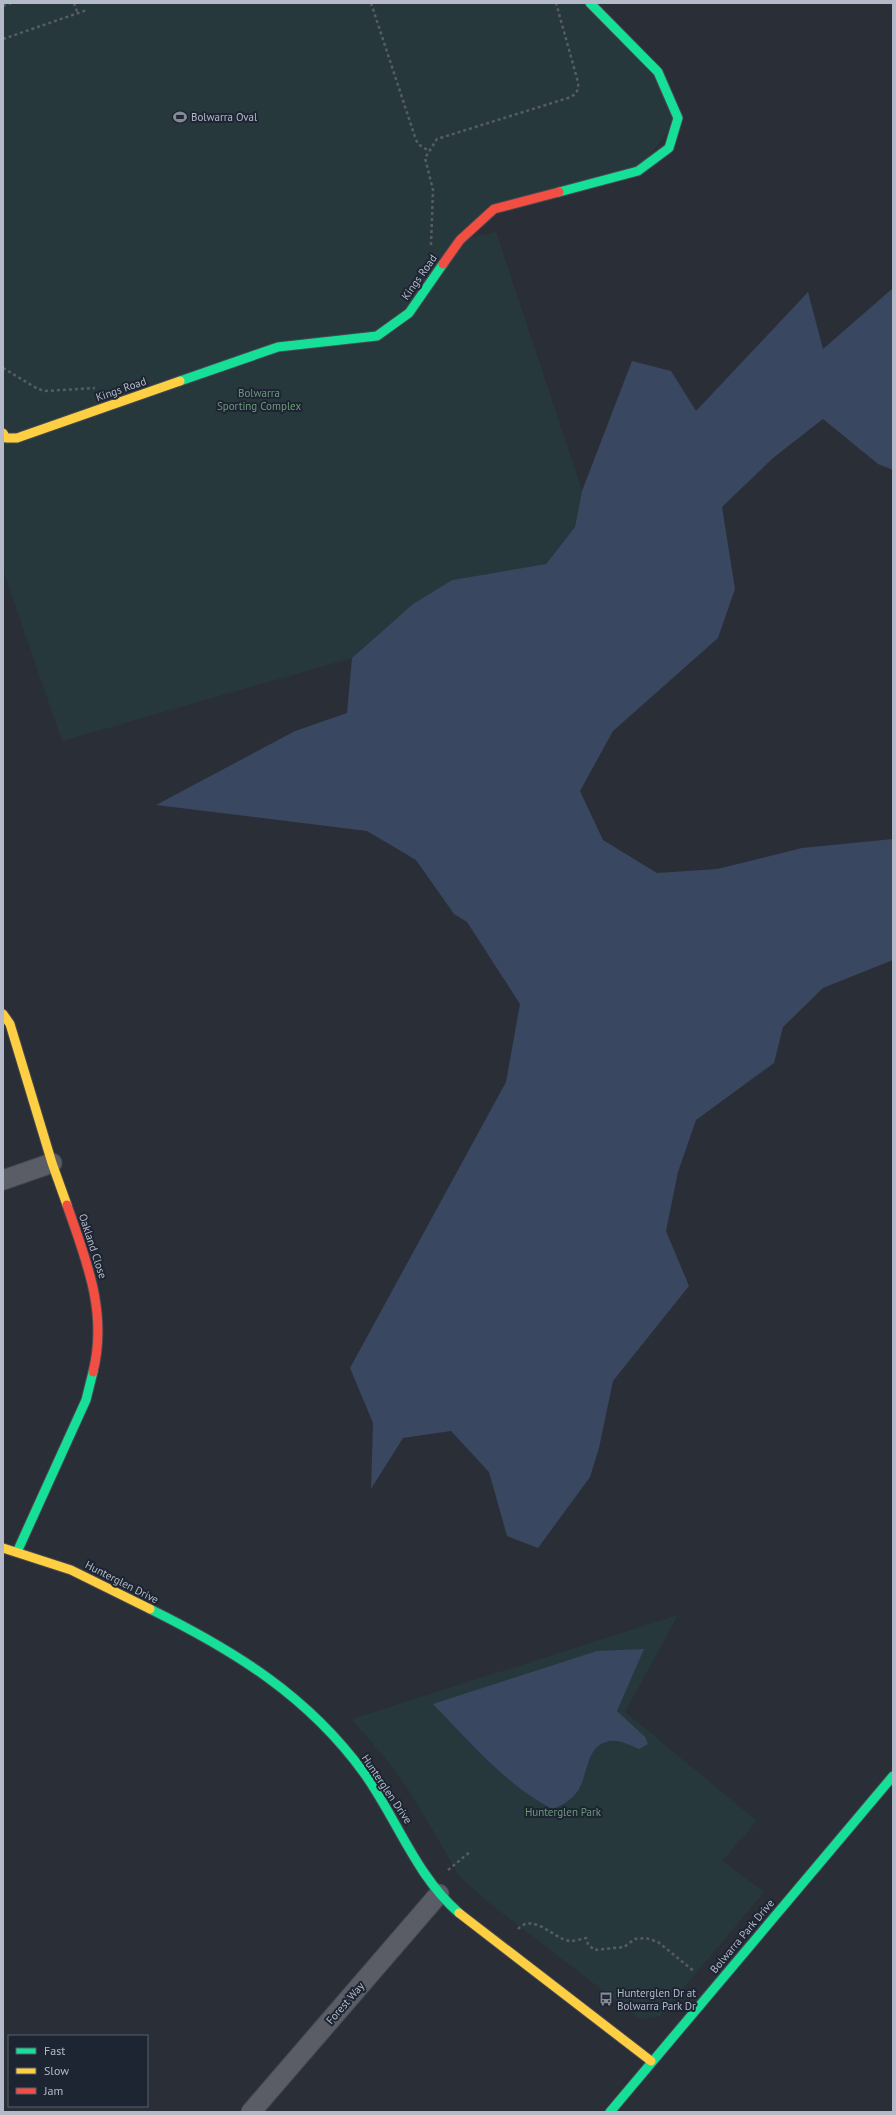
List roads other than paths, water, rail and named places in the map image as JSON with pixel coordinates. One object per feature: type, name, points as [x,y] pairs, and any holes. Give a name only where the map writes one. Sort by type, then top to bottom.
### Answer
[{"type":"street","name":"Kings Road","points":[[3,433],[6,438],[17,438],[278,347],[377,336],[409,313],[460,240],[494,209],[638,171],[669,148],[678,118],[658,72],[590,3]]},
{"type":"street","name":"Oakland Close","points":[[3,1014],[10,1024],[52,1163],[92,1276],[97,1306],[98,1337],[94,1369],[86,1400],[17,1552]]},
{"type":"street","points":[[3,1180],[52,1163]]},
{"type":"street","name":"Hunterglen Drive","points":[[3,1548],[71,1570],[182,1625],[259,1670],[296,1699],[332,1734],[364,1773],[392,1815],[426,1877],[439,1894],[458,1912],[651,2061]]},
{"type":"street","name":"Bolwarra Park Drive","points":[[610,2112],[651,2061],[893,1776]]},
{"type":"street","name":"Forest Way","points":[[251,2112],[439,1894]]},
{"type":"water","points":[[893,288],[893,470],[878,464],[823,419],[773,458],[722,507],[735,589],[718,638],[613,731],[580,791],[603,840],[657,873],[717,869],[802,848],[893,839],[893,960],[823,988],[783,1027],[774,1063],[696,1120],[678,1172],[666,1231],[689,1286],[613,1381],[599,1448],[590,1477],[538,1548],[507,1536],[489,1472],[451,1431],[403,1438],[371,1489],[373,1423],[350,1368],[506,1082],[520,1004],[467,922],[454,914],[416,860],[367,831],[156,805],[295,731],[347,713],[352,658],[413,604],[452,580],[546,564],[575,527],[582,491],[632,361],[671,371],[696,411],[808,292],[823,349]]},
{"type":"water","points":[[644,1649],[617,1711],[645,1737],[648,1744],[639,1749],[623,1742],[614,1741],[599,1745],[590,1757],[581,1786],[577,1792],[572,1798],[560,1806],[552,1809],[535,1799],[503,1775],[433,1704],[597,1651]]},
{"type":"place","name":"Bolwarra Oval","points":[[180,117]]},
{"type":"place","name":"Hunterglen Dr at Bolwarra Park Dr","points":[[606,1999]]},
{"type":"park label","name":"Bolwarra Sporting Complex","points":[[259,399]]},
{"type":"park label","name":"Hunterglen Park","points":[[563,1812]]}]
